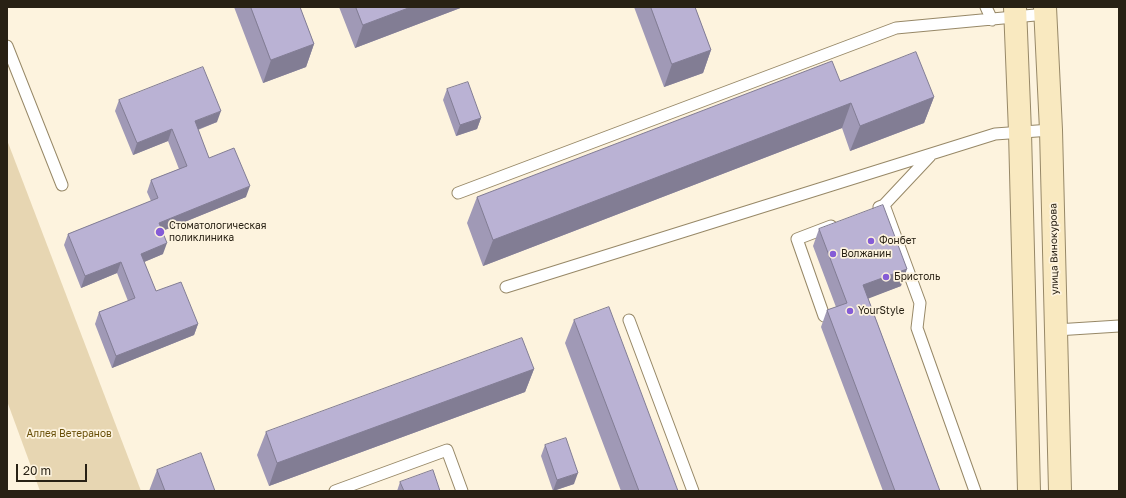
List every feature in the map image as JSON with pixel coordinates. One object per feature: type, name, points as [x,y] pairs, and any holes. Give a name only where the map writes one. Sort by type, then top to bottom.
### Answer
[{"type":"main road","name":"улица Винокурова","points":[[1046,11],[1052,130],[1060,491]]},
{"type":"main road","points":[[1016,12],[1029,491]]},
{"type":"lane","points":[[986,7],[992,20]]},
{"type":"lane","points":[[458,193],[896,28],[992,20],[1016,12],[1046,11]]},
{"type":"lane","points":[[7,46],[62,185]]},
{"type":"lane","points":[[506,286],[930,156],[995,134],[1052,130]]},
{"type":"lane","points":[[870,211],[884,205],[930,156]]},
{"type":"lane","points":[[884,205],[920,303],[916,328],[975,491]]},
{"type":"lane","points":[[824,316],[797,239],[841,222]]},
{"type":"lane","points":[[629,320],[693,491]]},
{"type":"lane","points":[[1056,330],[1119,326]]},
{"type":"lane","points":[[335,491],[447,450],[462,491]]},
{"type":"green space","name":"Аллея Ветеранов","points":[[7,140],[141,491],[40,491],[7,401]]},
{"type":"building","points":[[251,7],[300,7],[314,44],[271,60]]},
{"type":"building","points":[[356,7],[411,7],[363,25]]},
{"type":"building","points":[[651,7],[695,7],[711,50],[672,64]]},
{"type":"building","points":[[916,52],[934,97],[860,126],[851,103],[493,240],[477,197],[832,61],[840,81]]},
{"type":"building","points":[[203,67],[221,111],[195,121],[209,158],[234,148],[250,186],[159,223],[167,243],[141,254],[156,291],[181,282],[198,324],[116,356],[99,312],[135,298],[121,262],[85,276],[68,234],[158,198],[151,180],[187,166],[172,129],[137,143],[119,100]]},
{"type":"building","points":[[468,82],[481,118],[460,125],[447,89]]},
{"type":"building","points":[[883,205],[907,269],[863,285],[940,491],[895,491],[827,310],[847,303],[819,229]]},
{"type":"building","points":[[609,307],[678,491],[639,491],[574,320]]},
{"type":"building","points":[[522,338],[534,369],[277,463],[266,432]]},
{"type":"building","points":[[566,438],[578,473],[557,480],[545,445]]},
{"type":"building","points":[[201,453],[215,491],[165,491],[157,470]]},
{"type":"building","points":[[433,470],[440,491],[404,491],[400,482]]},
{"type":"place","name":"Cтоматологическая поликлиника","points":[[160,232]]},
{"type":"place","name":"Фонбет","points":[[871,241]]},
{"type":"place","name":"Волжанин","points":[[833,254]]},
{"type":"place","name":"Бристоль","points":[[886,277]]},
{"type":"place","name":"YourStyle","points":[[850,311]]}]
